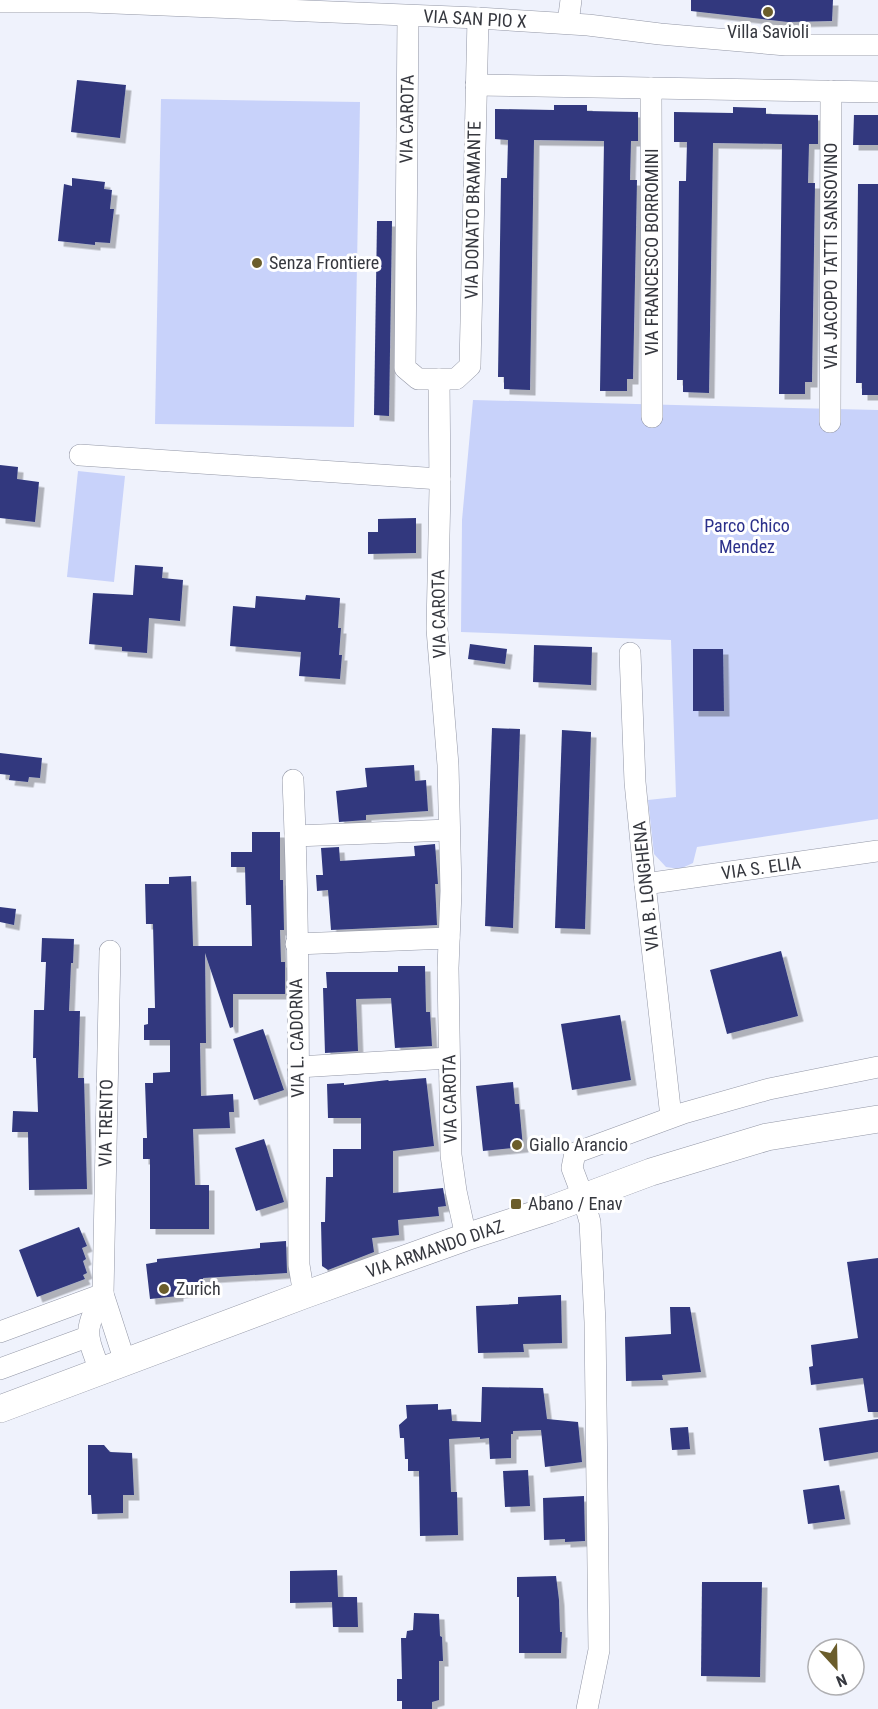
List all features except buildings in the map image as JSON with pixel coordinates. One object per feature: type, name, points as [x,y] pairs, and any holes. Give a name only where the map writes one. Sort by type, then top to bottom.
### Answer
[{"type":"street","points":[[568,24],[571,0]]},
{"type":"street","name":"VIA SAN PIO X","points":[[0,2],[90,2],[478,18],[568,24],[786,45],[878,45]]},
{"type":"street","name":"VIA CAROTA","points":[[408,16],[405,368],[418,379],[439,379],[438,629],[448,765],[451,891],[448,968],[451,1155],[466,1238]]},
{"type":"street","name":"VIA DONATO BRAMANTE","points":[[439,379],[456,379],[470,366],[478,18]]},
{"type":"street","points":[[476,85],[878,92]]},
{"type":"street","name":"VIA FRANCESCO BORROMINI","points":[[651,88],[652,417]]},
{"type":"street","name":"VIA JACOPO TATTI SANSOVINO","points":[[830,422],[831,91]]},
{"type":"street","points":[[80,455],[440,479]]},
{"type":"street","name":"VIA B. LONGHENA","points":[[630,653],[635,782],[671,1117]]},
{"type":"street","name":"VIA L. CADORNA","points":[[293,780],[296,836],[298,1265],[304,1295]]},
{"type":"street","points":[[296,836],[449,830]]},
{"type":"street","name":"VIA S. ELIA","points":[[645,884],[878,851]]},
{"type":"street","points":[[296,944],[449,938]]},
{"type":"street","name":"VIA TRENTO","points":[[103,1294],[110,951]]},
{"type":"street","points":[[298,1067],[449,1058]]},
{"type":"street","points":[[587,1709],[599,1650],[595,1322],[590,1222],[584,1197],[572,1168],[575,1153],[671,1117],[769,1089],[878,1067]]},
{"type":"street","name":"VIA ARMANDO DIAZ","points":[[0,1409],[100,1371],[122,1353],[304,1295],[651,1172],[768,1137],[878,1119]]},
{"type":"street","points":[[0,1332],[103,1294]]},
{"type":"street","points":[[100,1371],[87,1337],[91,1317],[103,1294]]},
{"type":"street","points":[[103,1294],[122,1353]]},
{"type":"street","points":[[0,1369],[87,1337]]},
{"type":"green space","name":"Senza Frontiere","points":[[161,99],[360,102],[354,427],[155,424]]},
{"type":"green space","name":"Parco Chico Mendez","points":[[473,400],[878,410],[878,819],[697,847],[693,863],[680,869],[666,867],[654,854],[648,800],[676,797],[671,640],[461,632],[462,520]]},
{"type":"green space","points":[[78,471],[125,476],[114,582],[67,577]]},
{"type":"place","name":"Villa Savioli","points":[[768,12]]},
{"type":"place","name":"Senza Frontiere","points":[[257,263]]},
{"type":"place","name":"Giallo Arancio","points":[[517,1145]]},
{"type":"place","name":"Abano / Enav","points":[[516,1204]]},
{"type":"place","name":"Zurich","points":[[164,1289]]}]
